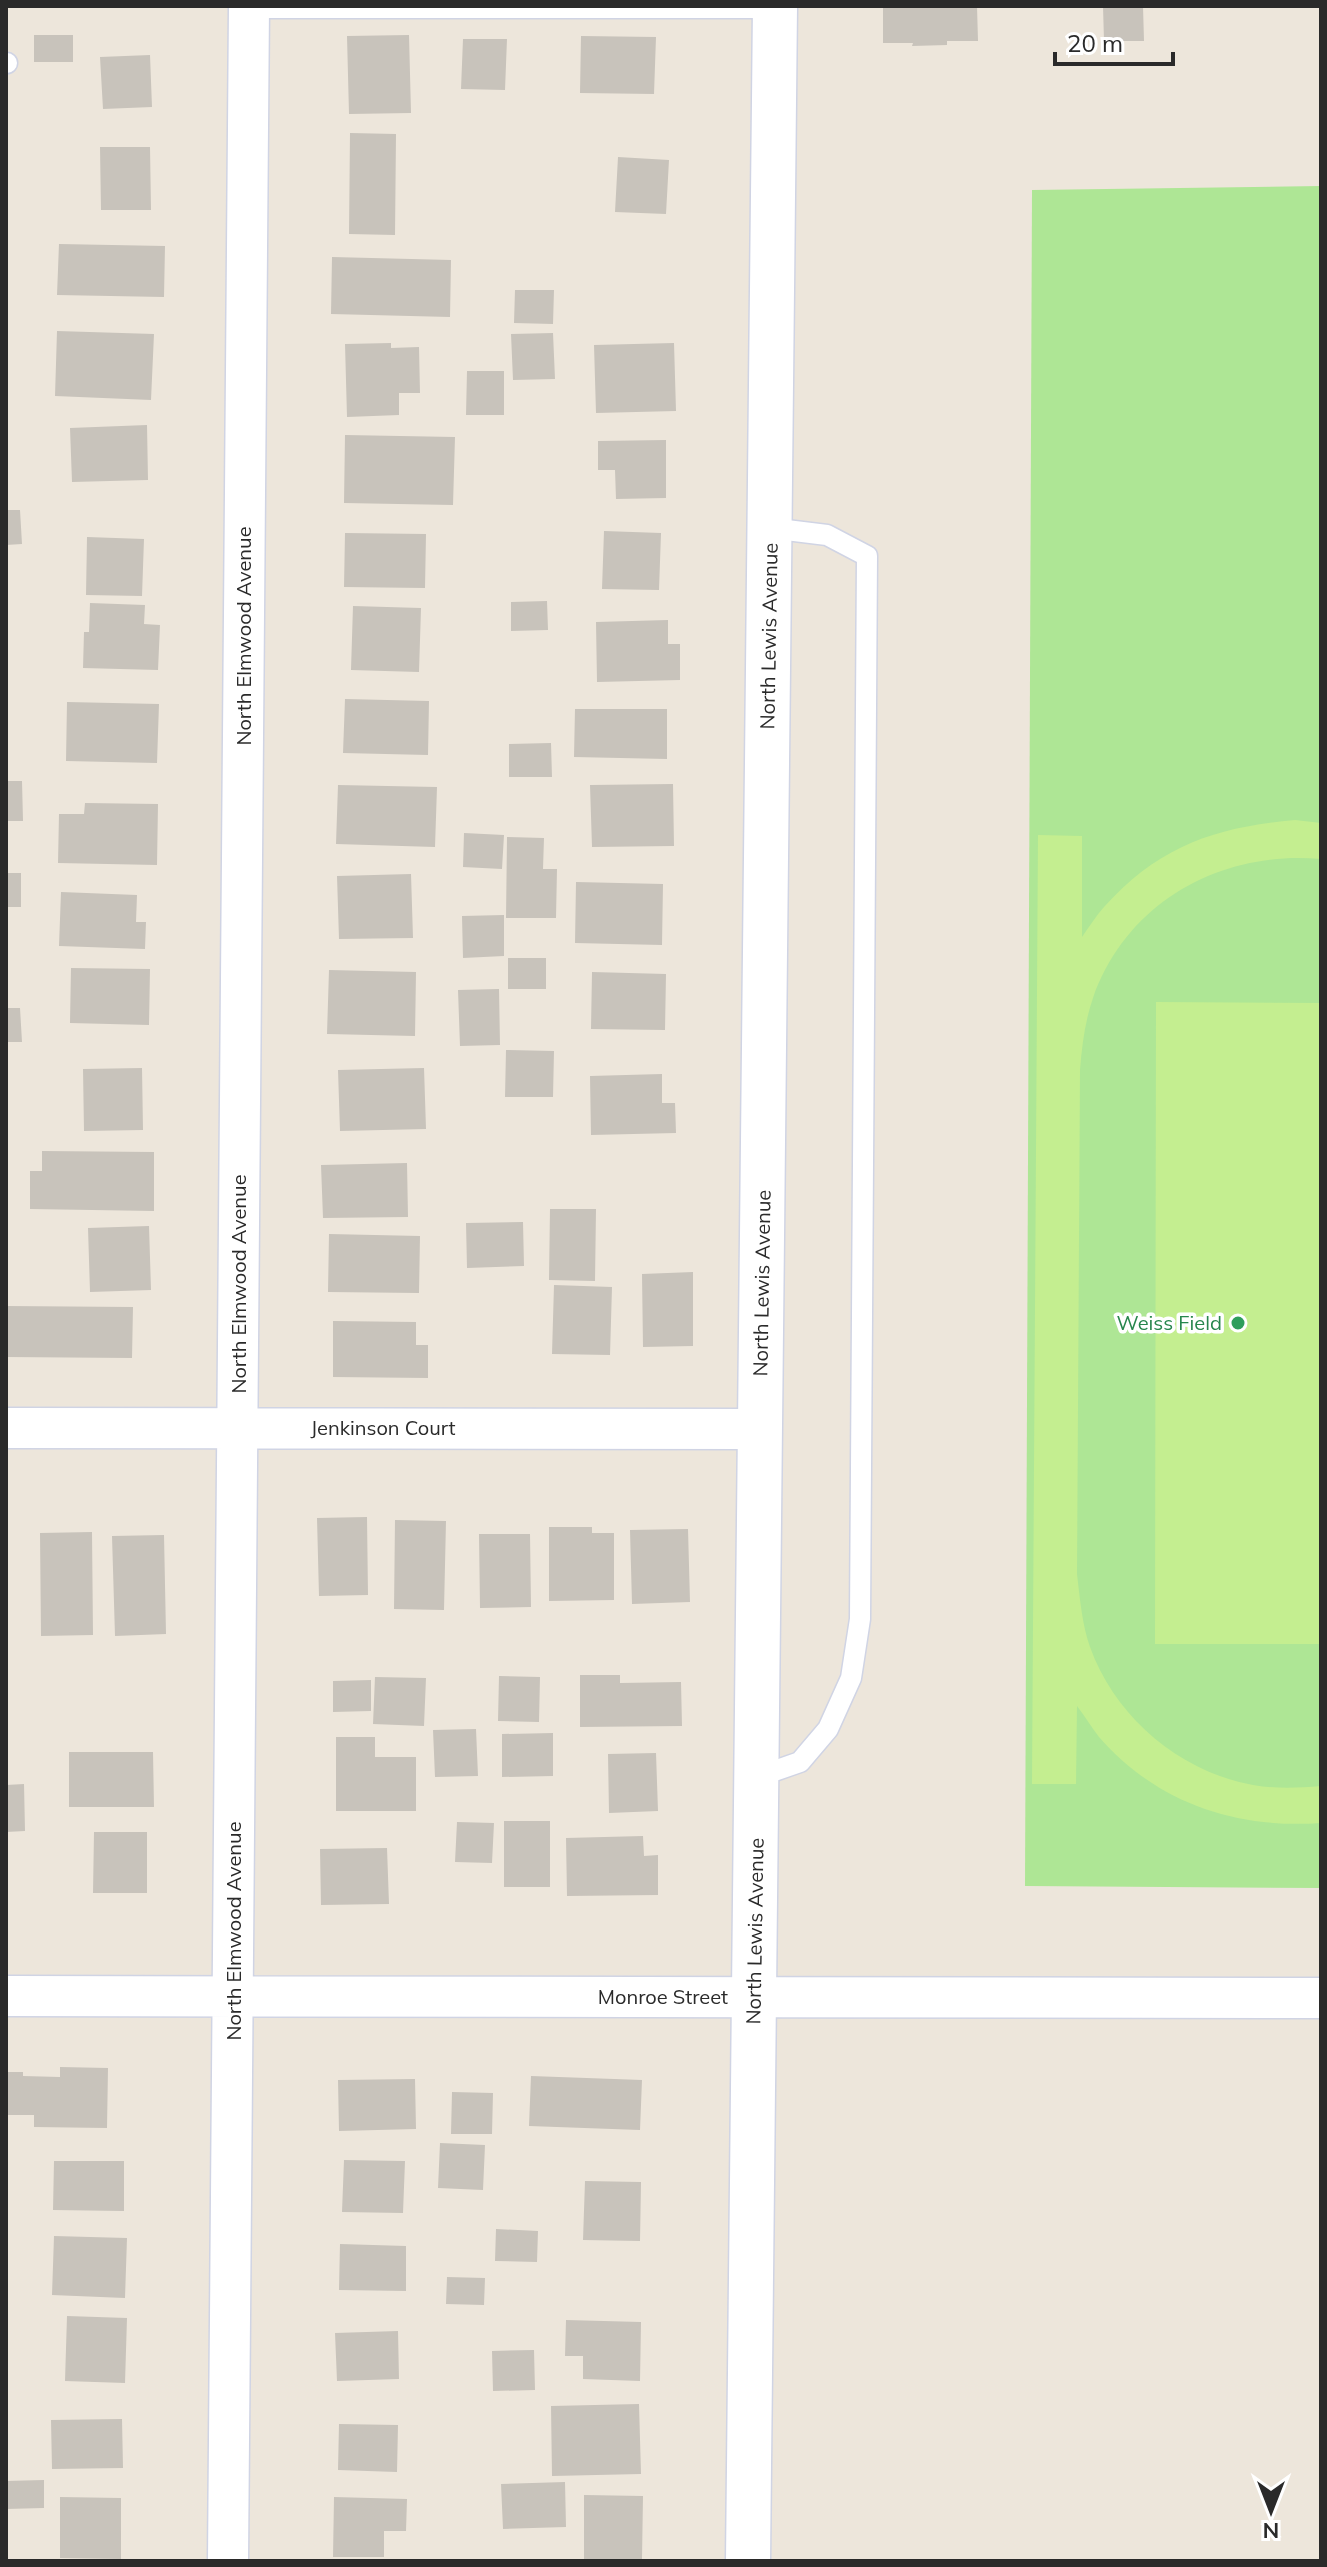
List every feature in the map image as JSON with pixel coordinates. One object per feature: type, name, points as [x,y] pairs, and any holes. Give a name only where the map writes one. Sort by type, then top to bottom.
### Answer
[{"type":"main road","name":"North Lewis Avenue","points":[[748,2561],[775,7]]},
{"type":"street","name":"North Elmwood Avenue","points":[[228,2561],[249,7]]},
{"type":"street","name":"Jenkinson Court","points":[[6,1428],[760,1429]]},
{"type":"street","name":"Monroe Street","points":[[6,1996],[1321,1998]]},
{"type":"lane","points":[[249,7],[775,7]]},
{"type":"lane","points":[[757,1777],[800,1762],[828,1729],[851,1678],[860,1619],[867,556],[827,535],[770,528]]},
{"type":"green space","points":[[1321,186],[1321,1888],[1025,1886],[1032,190]]},
{"type":"green space","points":[[1295,820],[1321,823],[1321,859],[1284,858],[1248,863],[1214,873],[1154,909],[1129,934],[1108,964],[1093,998],[1084,1033],[1080,1070],[1077,1574],[1090,1647],[1101,1672],[1133,1718],[1176,1754],[1200,1768],[1253,1785],[1321,1786],[1321,1823],[1289,1824],[1228,1816],[1172,1795],[1122,1760],[1099,1737],[1077,1706],[1076,1784],[1032,1784],[1038,835],[1082,836],[1082,937],[1101,910],[1125,886],[1168,855],[1190,843],[1239,828]]},
{"type":"green space","name":"Weiss Field","points":[[1156,1002],[1321,1003],[1321,1644],[1155,1644]]},
{"type":"building","points":[[883,6],[977,6],[978,41],[912,46],[913,43],[883,43]]},
{"type":"building","points":[[1103,6],[1143,6],[1144,41],[1104,41]]},
{"type":"building","points":[[34,35],[73,35],[73,62],[34,62]]},
{"type":"building","points":[[409,35],[411,113],[349,114],[347,36]]},
{"type":"building","points":[[581,36],[656,37],[654,94],[580,93]]},
{"type":"building","points":[[463,39],[507,39],[505,90],[461,89]]},
{"type":"building","points":[[150,55],[152,107],[103,109],[100,57]]},
{"type":"building","points":[[350,133],[396,134],[395,235],[349,234]]},
{"type":"building","points":[[100,147],[150,147],[151,210],[101,210]]},
{"type":"building","points":[[618,157],[669,160],[666,214],[615,212]]},
{"type":"building","points":[[59,244],[165,246],[164,297],[57,295]]},
{"type":"building","points":[[332,257],[451,260],[450,317],[331,314]]},
{"type":"building","points":[[515,290],[554,290],[553,324],[514,323]]},
{"type":"building","points":[[57,331],[154,334],[151,400],[55,396]]},
{"type":"building","points":[[553,333],[555,379],[513,380],[511,334]]},
{"type":"building","points":[[391,343],[391,348],[419,347],[420,393],[399,393],[399,415],[347,417],[345,344]]},
{"type":"building","points":[[674,343],[676,411],[596,413],[594,345]]},
{"type":"building","points":[[467,371],[504,371],[504,415],[466,415]]},
{"type":"building","points":[[147,425],[148,480],[72,482],[70,428]]},
{"type":"building","points":[[345,435],[455,437],[453,505],[344,503]]},
{"type":"building","points":[[666,440],[666,498],[616,499],[615,470],[598,470],[598,441]]},
{"type":"building","points":[[6,510],[20,510],[22,544],[6,545]]},
{"type":"building","points":[[604,531],[661,533],[659,590],[602,589]]},
{"type":"building","points":[[345,533],[426,534],[425,588],[344,587]]},
{"type":"building","points":[[87,537],[144,539],[142,596],[86,595]]},
{"type":"building","points":[[547,601],[548,630],[511,631],[511,602]]},
{"type":"building","points":[[90,603],[145,605],[144,624],[160,625],[158,670],[83,668],[84,632],[89,632]]},
{"type":"building","points":[[353,606],[421,608],[419,672],[351,670]]},
{"type":"building","points":[[668,620],[668,644],[680,644],[680,680],[597,682],[596,622]]},
{"type":"building","points":[[345,699],[429,701],[428,755],[343,753]]},
{"type":"building","points":[[67,702],[159,704],[157,763],[66,761]]},
{"type":"building","points":[[575,709],[667,709],[667,759],[574,757]]},
{"type":"building","points":[[551,743],[552,777],[509,777],[509,744]]},
{"type":"building","points":[[6,781],[22,781],[23,821],[6,821]]},
{"type":"building","points":[[673,784],[674,846],[592,847],[590,785]]},
{"type":"building","points":[[338,785],[437,787],[435,847],[336,844]]},
{"type":"building","points":[[85,803],[158,804],[157,865],[58,863],[59,814],[84,814]]},
{"type":"building","points":[[464,833],[504,835],[502,869],[463,867]]},
{"type":"building","points":[[507,837],[544,838],[543,869],[557,869],[556,918],[506,918]]},
{"type":"building","points":[[6,873],[21,873],[21,907],[6,907]]},
{"type":"building","points":[[411,874],[413,938],[339,939],[337,876]]},
{"type":"building","points":[[576,882],[663,884],[662,945],[575,943]]},
{"type":"building","points":[[61,892],[137,895],[136,922],[146,922],[145,949],[59,946]]},
{"type":"building","points":[[504,915],[504,956],[463,958],[462,916]]},
{"type":"building","points":[[508,958],[546,958],[546,989],[508,989]]},
{"type":"building","points":[[71,968],[150,969],[149,1025],[70,1023]]},
{"type":"building","points":[[329,970],[416,972],[415,1036],[327,1034]]},
{"type":"building","points":[[592,972],[666,974],[665,1030],[591,1029]]},
{"type":"building","points":[[499,989],[500,1045],[460,1046],[458,990]]},
{"type":"building","points":[[6,1008],[20,1008],[22,1042],[6,1042]]},
{"type":"building","points":[[506,1050],[554,1051],[553,1097],[505,1097]]},
{"type":"building","points":[[142,1068],[143,1130],[84,1131],[83,1069]]},
{"type":"building","points":[[424,1068],[426,1129],[340,1131],[338,1070]]},
{"type":"building","points":[[662,1074],[662,1103],[675,1103],[676,1133],[591,1135],[590,1076]]},
{"type":"building","points":[[42,1151],[154,1152],[154,1211],[30,1209],[30,1171],[42,1171]]},
{"type":"building","points":[[407,1163],[408,1217],[323,1218],[321,1165]]},
{"type":"building","points":[[550,1209],[596,1209],[595,1281],[549,1280]]},
{"type":"building","points":[[523,1222],[524,1266],[467,1268],[466,1223]]},
{"type":"building","points":[[149,1226],[151,1290],[90,1292],[88,1228]]},
{"type":"building","points":[[329,1234],[420,1236],[419,1293],[328,1292]]},
{"type":"building","points":[[693,1272],[693,1346],[643,1347],[642,1274]]},
{"type":"building","points":[[554,1285],[612,1287],[610,1355],[552,1354]]},
{"type":"building","points":[[6,1306],[133,1307],[132,1358],[6,1357]]},
{"type":"building","points":[[333,1321],[416,1322],[416,1345],[428,1345],[428,1378],[333,1377]]},
{"type":"building","points":[[367,1517],[368,1595],[319,1596],[317,1518]]},
{"type":"building","points":[[395,1520],[446,1521],[444,1610],[394,1609]]},
{"type":"building","points":[[549,1527],[592,1527],[592,1533],[614,1533],[614,1600],[549,1601]]},
{"type":"building","points":[[688,1529],[690,1602],[632,1604],[630,1530]]},
{"type":"building","points":[[92,1532],[93,1635],[41,1636],[40,1533]]},
{"type":"building","points":[[479,1534],[530,1534],[531,1607],[480,1608]]},
{"type":"building","points":[[164,1535],[166,1634],[115,1636],[112,1536]]},
{"type":"building","points":[[580,1675],[620,1675],[620,1683],[681,1682],[682,1726],[580,1727]]},
{"type":"building","points":[[499,1676],[540,1677],[539,1722],[498,1721]]},
{"type":"building","points":[[375,1677],[426,1678],[424,1726],[373,1724]]},
{"type":"building","points":[[371,1680],[371,1711],[333,1712],[333,1681]]},
{"type":"building","points":[[476,1729],[478,1776],[435,1777],[433,1730]]},
{"type":"building","points":[[553,1733],[553,1776],[502,1777],[502,1734]]},
{"type":"building","points":[[336,1737],[375,1737],[375,1757],[416,1757],[416,1811],[336,1811]]},
{"type":"building","points":[[69,1752],[153,1752],[154,1807],[69,1807]]},
{"type":"building","points":[[656,1753],[658,1811],[609,1813],[608,1754]]},
{"type":"building","points":[[24,1784],[25,1831],[6,1832],[6,1785]]},
{"type":"building","points":[[504,1821],[550,1821],[550,1887],[504,1887]]},
{"type":"building","points":[[457,1822],[494,1823],[492,1863],[455,1862]]},
{"type":"building","points":[[94,1832],[147,1832],[147,1893],[93,1893]]},
{"type":"building","points":[[643,1836],[644,1856],[658,1855],[658,1895],[567,1896],[566,1838]]},
{"type":"building","points":[[387,1848],[389,1904],[321,1905],[320,1849]]},
{"type":"building","points":[[60,2067],[108,2068],[107,2128],[34,2127],[34,2115],[6,2115],[6,2072],[23,2072],[23,2076],[60,2077]]},
{"type":"building","points":[[531,2076],[642,2080],[640,2130],[529,2126]]},
{"type":"building","points":[[415,2079],[416,2129],[339,2131],[338,2080]]},
{"type":"building","points":[[452,2092],[493,2093],[492,2134],[451,2134]]},
{"type":"building","points":[[440,2143],[485,2145],[483,2190],[438,2188]]},
{"type":"building","points":[[344,2160],[405,2161],[403,2213],[342,2212]]},
{"type":"building","points":[[54,2161],[124,2161],[124,2211],[53,2210]]},
{"type":"building","points":[[585,2181],[641,2182],[640,2241],[583,2240]]},
{"type":"building","points":[[496,2229],[538,2231],[537,2262],[495,2261]]},
{"type":"building","points":[[54,2236],[127,2238],[125,2298],[52,2295]]},
{"type":"building","points":[[340,2244],[406,2246],[406,2291],[339,2290]]},
{"type":"building","points":[[447,2277],[485,2278],[484,2305],[446,2304]]},
{"type":"building","points":[[67,2316],[127,2318],[125,2383],[65,2381]]},
{"type":"building","points":[[566,2320],[641,2322],[640,2381],[583,2379],[583,2356],[565,2356]]},
{"type":"building","points":[[398,2331],[399,2379],[337,2381],[335,2333]]},
{"type":"building","points":[[534,2350],[535,2390],[493,2391],[492,2351]]},
{"type":"building","points":[[639,2404],[641,2474],[552,2476],[551,2406]]},
{"type":"building","points":[[122,2419],[123,2468],[52,2469],[51,2420]]},
{"type":"building","points":[[339,2424],[398,2425],[397,2472],[338,2470]]},
{"type":"building","points":[[44,2480],[44,2508],[6,2509],[6,2481]]},
{"type":"building","points":[[565,2482],[566,2527],[503,2529],[501,2484]]},
{"type":"building","points":[[584,2495],[643,2496],[642,2559],[584,2559]]},
{"type":"building","points":[[60,2497],[121,2498],[121,2559],[60,2558]]},
{"type":"building","points":[[334,2497],[407,2499],[406,2531],[384,2531],[384,2557],[333,2557]]},
{"type":"place","name":"Weiss Field","points":[[1238,1323]]}]
